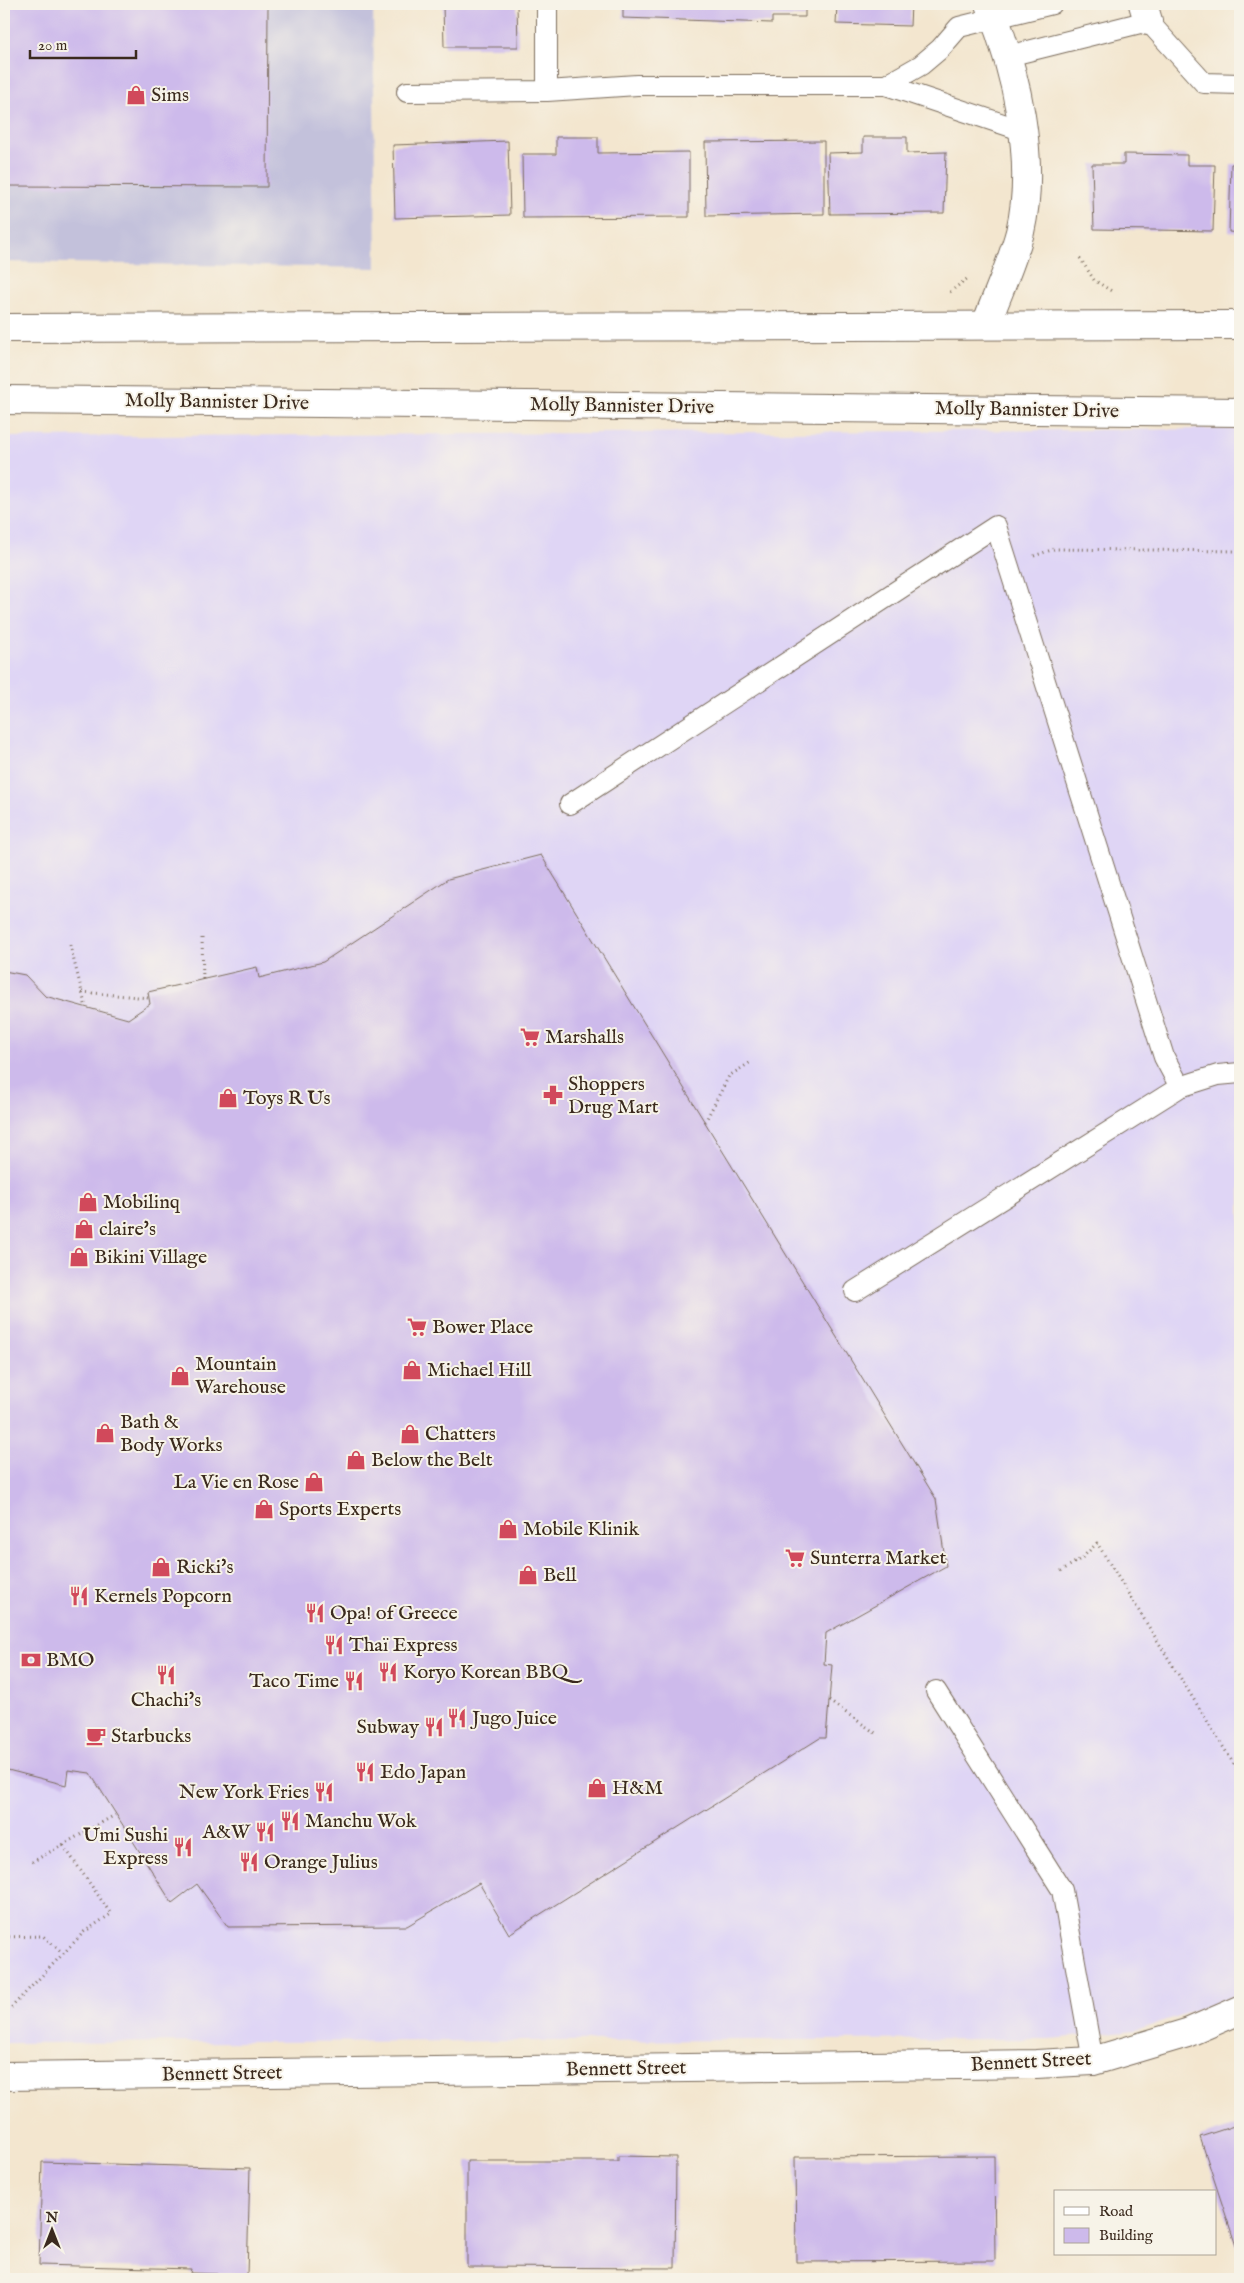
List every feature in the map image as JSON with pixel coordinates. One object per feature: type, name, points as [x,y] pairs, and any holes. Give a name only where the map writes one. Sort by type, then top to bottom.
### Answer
[{"type":"street","points":[[986,325],[1020,232],[1024,205],[1024,131],[1008,56],[992,11]]},
{"type":"street","points":[[4,328],[1240,325]]},
{"type":"street","name":"Molly Bannister Drive","points":[[4,400],[1240,412]]},
{"type":"street","name":"Bennett Street","points":[[4,2076],[1036,2064],[1093,2061],[1186,2032],[1240,2010]]},
{"type":"lane","points":[[546,91],[547,4]]},
{"type":"lane","points":[[886,85],[921,65],[940,49],[959,27],[992,11],[1052,4]]},
{"type":"lane","points":[[1008,56],[1145,12],[1204,83],[1240,84]]},
{"type":"lane","points":[[407,92],[546,91],[637,85],[886,85],[1024,131]]},
{"type":"lane","points":[[570,804],[996,526],[1161,1048],[1180,1087]]},
{"type":"lane","points":[[854,1291],[1180,1087],[1218,1075],[1240,1073]]},
{"type":"lane","points":[[936,1691],[1062,1890],[1093,2061]]},
{"type":"path","points":[[1009,564],[1054,549],[1240,551]]},
{"type":"path","points":[[202,938],[203,980]]},
{"type":"path","points":[[70,945],[86,1008]]},
{"type":"path","points":[[82,992],[149,998]]},
{"type":"path","points":[[705,1122],[729,1076],[751,1062]]},
{"type":"path","points":[[1061,1571],[1082,1558],[1097,1543],[1240,1774]]},
{"type":"path","points":[[829,1701],[877,1734]]},
{"type":"path","points":[[32,1862],[115,1815]]},
{"type":"path","points":[[4,2015],[84,1932],[111,1914],[63,1845]]},
{"type":"path","points":[[4,1937],[44,1936],[63,1953]]},
{"type":"shaded area","points":[[4,4],[373,4],[376,268],[4,262]]},
{"type":"shaded area","points":[[1240,429],[1240,1994],[1136,2031],[1050,2039],[4,2043],[4,437]]},
{"type":"building","name":"Sims","points":[[4,4],[268,4],[267,187],[4,186]]},
{"type":"building","points":[[443,4],[517,4],[518,47],[444,47]]},
{"type":"building","points":[[623,4],[805,4],[805,17],[772,17],[772,23],[623,18]]},
{"type":"building","points":[[837,4],[911,4],[910,26],[836,24]]},
{"type":"building","points":[[556,137],[598,137],[598,153],[689,152],[689,217],[523,218],[522,154],[556,154]]},
{"type":"building","points":[[863,137],[907,137],[907,153],[946,152],[944,213],[830,214],[828,153],[863,152]]},
{"type":"building","points":[[508,141],[510,215],[395,218],[393,145]]},
{"type":"building","points":[[824,141],[824,214],[706,216],[705,142]]},
{"type":"building","points":[[1124,154],[1187,155],[1187,165],[1215,165],[1213,231],[1094,229],[1092,164],[1124,164]]},
{"type":"building","points":[[1231,164],[1240,164],[1240,233],[1229,232]]},
{"type":"building","name":"Bower Place","points":[[541,855],[936,1499],[946,1566],[826,1633],[824,1664],[832,1665],[826,1738],[820,1738],[509,1934],[479,1883],[407,1926],[228,1927],[197,1884],[172,1903],[90,1773],[68,1770],[66,1785],[4,1769],[4,971],[25,975],[45,996],[128,1019],[150,1004],[148,992],[257,967],[259,978],[323,962],[448,879]]},
{"type":"building","points":[[1240,2124],[1240,2244],[1236,2246],[1200,2137]]},
{"type":"building","points":[[618,2156],[676,2157],[675,2268],[467,2267],[467,2161],[618,2161]]},
{"type":"building","points":[[994,2156],[995,2261],[796,2262],[795,2157]]},
{"type":"building","points":[[42,2162],[250,2168],[247,2275],[190,2273],[191,2269],[39,2265]]},
{"type":"place","name":"Sims","points":[[136,95]]},
{"type":"place","name":"Marshalls","points":[[530,1037]]},
{"type":"place","name":"Shoppers Drug Mart","points":[[553,1095]]},
{"type":"place","name":"Toys R Us","points":[[228,1098]]},
{"type":"place","name":"Mobilinq","points":[[88,1202]]},
{"type":"place","name":"claire's","points":[[84,1229]]},
{"type":"place","name":"Bikini Village","points":[[79,1257]]},
{"type":"place","name":"Bower Place","points":[[417,1327]]},
{"type":"place","name":"Michael Hill","points":[[412,1370]]},
{"type":"place","name":"Mountain Warehouse","points":[[180,1376]]},
{"type":"place","name":"Bath & Body Works","points":[[105,1433]]},
{"type":"place","name":"Chatters","points":[[410,1434]]},
{"type":"place","name":"Below the Belt","points":[[356,1460]]},
{"type":"place","name":"La Vie en Rose","points":[[314,1482]]},
{"type":"place","name":"Sports Experts","points":[[264,1509]]},
{"type":"place","name":"Mobile Klinik","points":[[508,1529]]},
{"type":"place","name":"Sunterra Market","points":[[795,1558]]},
{"type":"place","name":"Ricki's","points":[[161,1567]]},
{"type":"place","name":"Bell","points":[[528,1575]]},
{"type":"place","name":"Kernels Popcorn","points":[[79,1596]]},
{"type":"place","name":"Opa! of Greece","points":[[315,1613]]},
{"type":"place","name":"Thaï Express","points":[[334,1645]]},
{"type":"place","name":"BMO","points":[[31,1660]]},
{"type":"place","name":"Koryo Korean BBQ","points":[[388,1672]]},
{"type":"place","name":"Chachi's","points":[[166,1675]]},
{"type":"place","name":"Taco Time","points":[[354,1681]]},
{"type":"place","name":"Jugo Juice","points":[[457,1718]]},
{"type":"place","name":"Subway","points":[[434,1727]]},
{"type":"place","name":"Starbucks","points":[[96,1736]]},
{"type":"place","name":"Edo Japan","points":[[365,1772]]},
{"type":"place","name":"H&M","points":[[597,1788]]},
{"type":"place","name":"New York Fries","points":[[324,1792]]},
{"type":"place","name":"Manchu Wok","points":[[290,1821]]},
{"type":"place","name":"A&W","points":[[265,1832]]},
{"type":"place","name":"Umi Sushi Express","points":[[183,1847]]},
{"type":"place","name":"Orange Julius","points":[[249,1862]]}]
